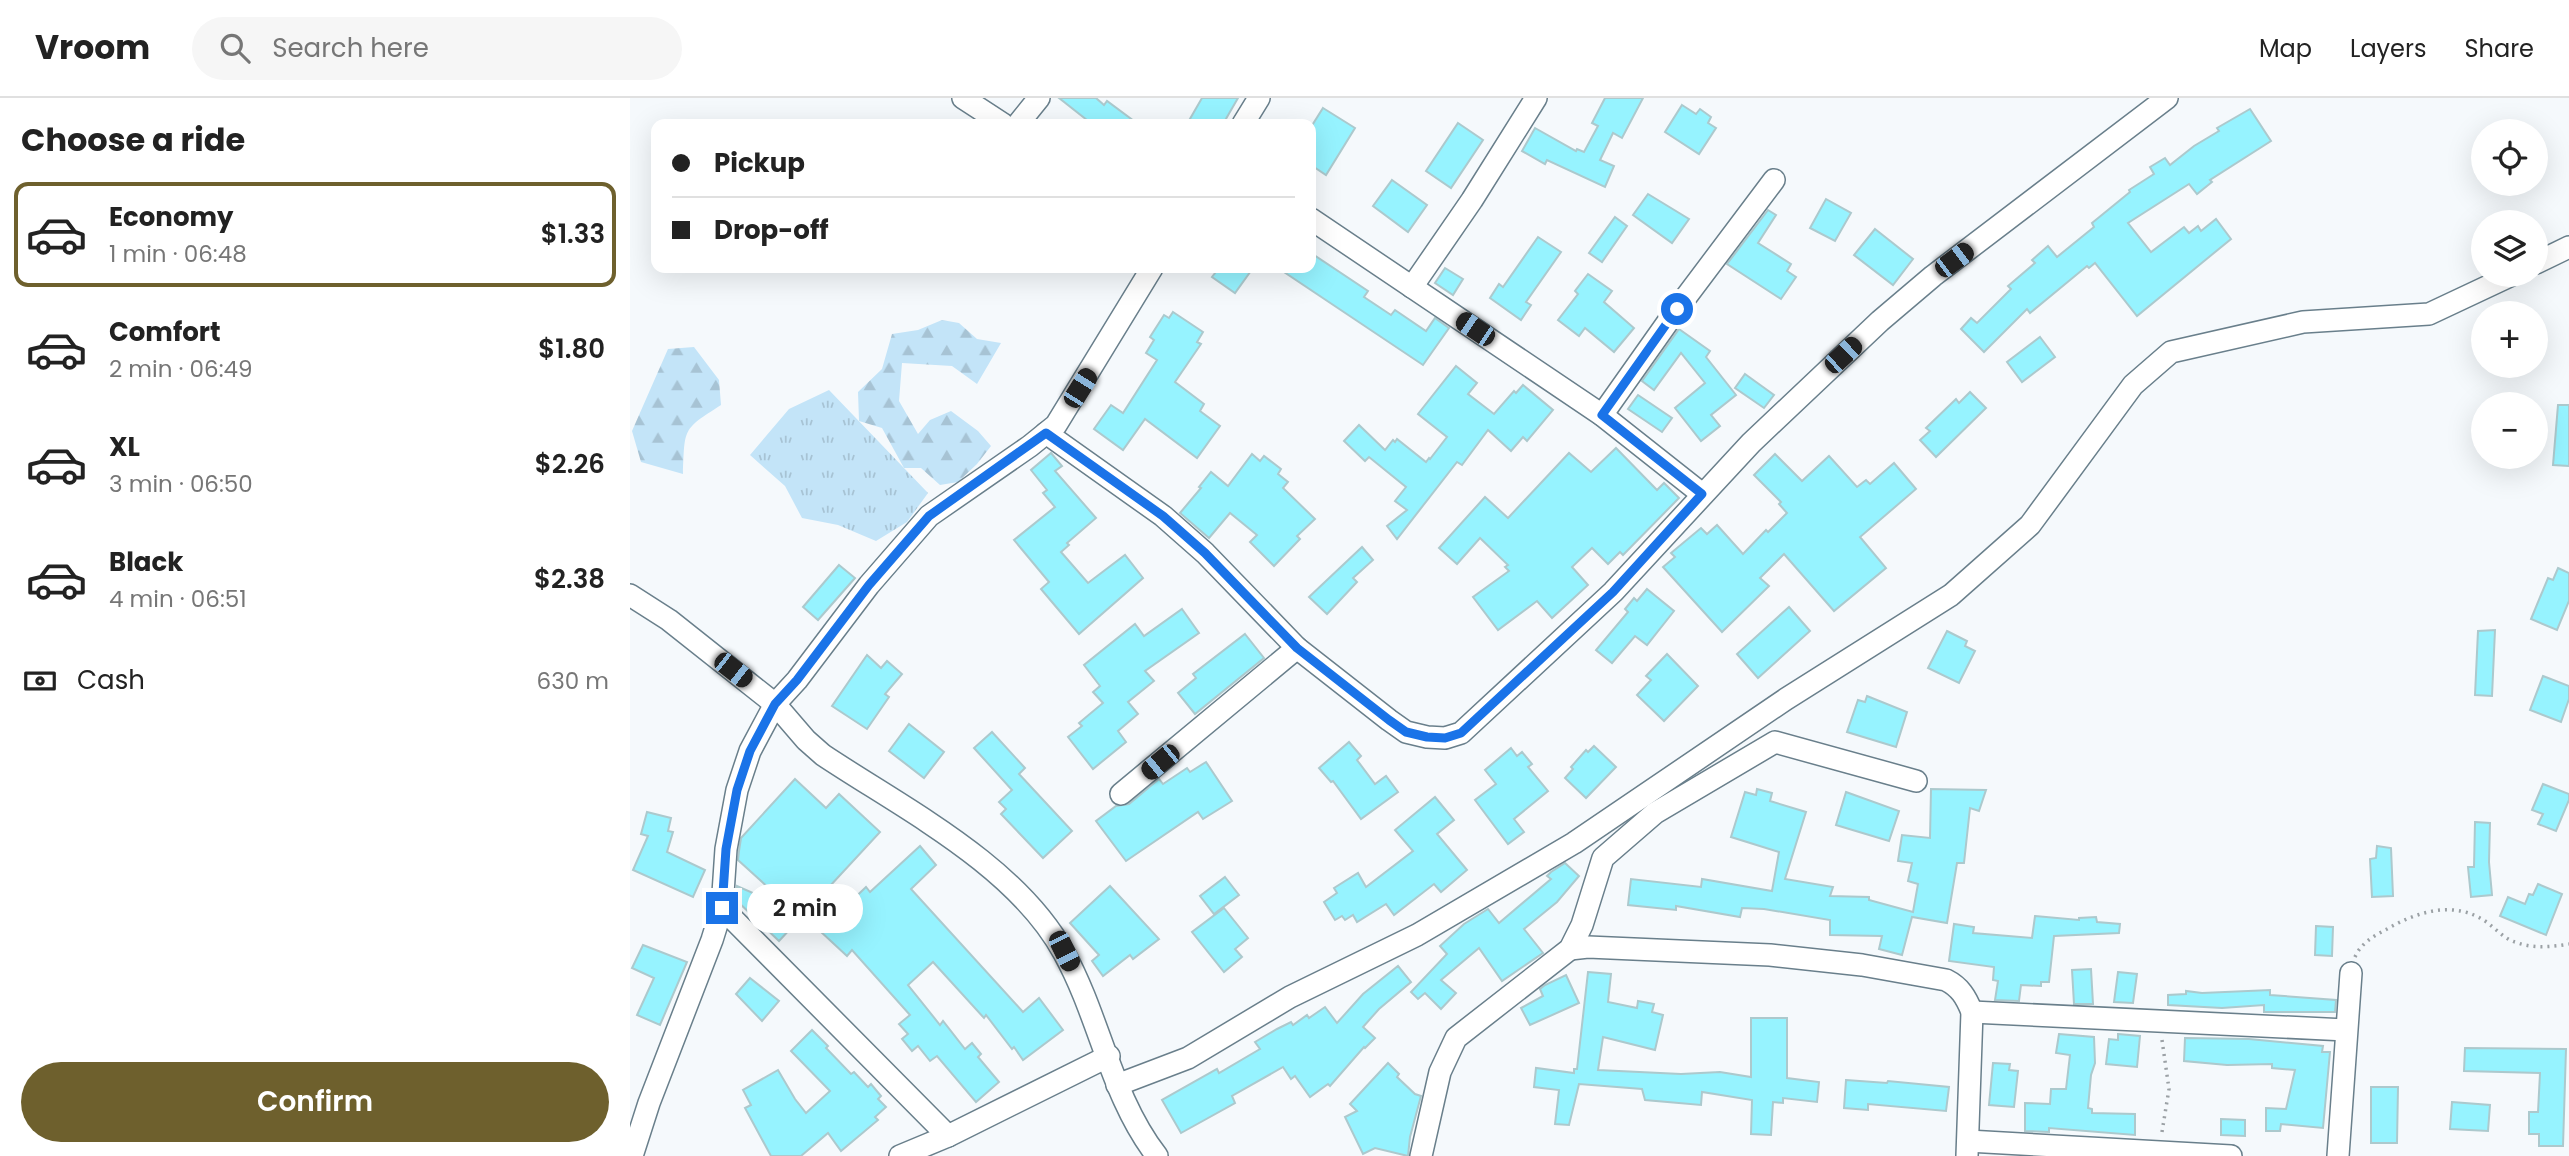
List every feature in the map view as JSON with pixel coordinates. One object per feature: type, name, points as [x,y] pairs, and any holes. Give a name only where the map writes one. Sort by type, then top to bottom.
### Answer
[{"type":"street","points":[[963,98],[995,119]]},
{"type":"street","points":[[1022,119],[1039,98]]},
{"type":"street","points":[[1246,119],[1259,98]]},
{"type":"street","points":[[1412,287],[1472,200],[1535,98]]},
{"type":"street","points":[[1046,433],[1163,516],[1205,553],[1297,648],[1406,732],[1436,738],[1461,733],[1613,592],[1751,443],[1880,321],[1933,276],[2167,98]]},
{"type":"street","points":[[1602,415],[1774,180]]},
{"type":"street","points":[[1316,222],[1602,415],[1702,494]]},
{"type":"street","points":[[2548,257],[2568,247]]},
{"type":"street","points":[[632,1156],[722,908],[726,849],[737,790],[750,751],[775,704],[797,680],[869,585],[929,516],[1046,433],[1067,410],[1149,273]]},
{"type":"street","points":[[1117,1085],[1188,1058],[1290,997],[1417,934],[1574,843],[1786,699],[1951,595],[2030,525],[2133,384],[2171,352],[2303,322],[2429,314],[2486,287]]},
{"type":"street","points":[[630,595],[669,620],[775,704],[823,755],[953,841],[995,873],[1036,912],[1064,951],[1089,1003],[1117,1085],[1157,1156]]},
{"type":"street","points":[[1121,794],[1297,648]]},
{"type":"street","points":[[1421,1156],[1440,1072],[1456,1038],[1570,949],[1582,925],[1603,858],[1655,813],[1776,742],[1916,781]]},
{"type":"street","points":[[722,908],[948,1136]]},
{"type":"street","points":[[1570,949],[1588,947],[1770,955],[1862,965],[1946,980],[1958,986],[1967,998],[1972,1012],[1967,1149],[2158,1150],[2231,1156]]},
{"type":"street","points":[[2337,1156],[2351,973]]},
{"type":"street","points":[[1972,1012],[2346,1030]]},
{"type":"street","points":[[900,1156],[948,1136],[1108,1056]]},
{"type":"path","points":[[2351,973],[2358,951],[2369,939],[2416,914],[2446,909],[2462,911],[2479,918],[2513,942],[2546,947],[2569,943]]},
{"type":"path","points":[[2158,1021],[2169,1089],[2158,1150]]},
{"type":"green space","points":[[942,320],[959,323],[977,339],[1001,343],[977,384],[952,366],[902,363],[899,401],[918,434],[930,420],[951,411],[978,431],[991,446],[958,482],[940,485],[921,468],[904,468],[882,428],[859,421],[858,392],[882,369],[892,334],[918,330]]},
{"type":"green space","points":[[694,347],[719,380],[721,405],[699,420],[688,432],[684,447],[683,474],[641,462],[632,431],[668,349]]},
{"type":"green space","points":[[829,390],[928,493],[907,522],[876,541],[838,525],[802,518],[785,486],[750,455],[789,409]]},
{"type":"building","points":[[1059,98],[1096,98],[1104,105],[1107,101],[1131,119],[1086,119]]},
{"type":"building","points":[[1202,98],[1238,98],[1226,119],[1190,119]]},
{"type":"building","points":[[1605,98],[1643,98],[1622,138],[1613,133],[1600,160],[1614,166],[1605,187],[1547,160],[1545,164],[1522,151],[1535,128],[1576,151],[1577,149],[1584,152],[1598,126],[1592,123]]},
{"type":"building","points":[[1682,105],[1696,114],[1700,109],[1711,117],[1708,123],[1716,128],[1699,154],[1665,132]]},
{"type":"building","points":[[1323,108],[1355,128],[1326,175],[1316,168],[1316,119]]},
{"type":"building","points":[[2250,109],[2271,141],[2210,180],[2212,182],[2197,194],[2189,184],[2128,223],[2151,252],[2184,227],[2189,233],[2198,226],[2201,231],[2216,219],[2231,239],[2137,316],[2095,263],[2089,268],[2087,266],[2030,313],[2027,309],[1984,352],[1961,329],[1971,318],[1977,323],[2011,289],[2008,286],[2035,263],[2032,260],[2048,246],[2057,257],[2094,227],[2092,223],[2130,192],[2129,190],[2154,174],[2150,167],[2165,158],[2170,165],[2219,131],[2217,128]]},
{"type":"building","points":[[1458,123],[1483,140],[1451,188],[1426,171]]},
{"type":"building","points":[[1392,180],[1427,205],[1408,232],[1373,206]]},
{"type":"building","points":[[1648,194],[1689,219],[1672,243],[1633,215]]},
{"type":"building","points":[[1826,199],[1851,213],[1835,241],[1810,228]]},
{"type":"building","points":[[1768,210],[1776,215],[1758,243],[1791,264],[1787,271],[1796,277],[1781,299],[1727,264]]},
{"type":"building","points":[[1615,217],[1627,226],[1602,262],[1589,253]]},
{"type":"building","points":[[1875,229],[1913,259],[1893,285],[1854,255]]},
{"type":"building","points":[[1538,237],[1561,252],[1526,302],[1531,305],[1521,320],[1490,298],[1499,284],[1503,287]]},
{"type":"building","points":[[1316,256],[1368,291],[1364,297],[1391,315],[1395,310],[1426,331],[1435,318],[1449,328],[1423,365],[1285,273],[1316,273]]},
{"type":"building","points":[[1445,268],[1463,279],[1453,295],[1435,283]]},
{"type":"building","points":[[1215,273],[1249,273],[1235,293],[1212,277]]},
{"type":"building","points":[[1588,274],[1612,291],[1604,302],[1634,328],[1614,352],[1585,328],[1579,336],[1558,320],[1578,294],[1575,291]]},
{"type":"building","points":[[1173,312],[1203,332],[1197,342],[1201,344],[1175,382],[1204,404],[1200,411],[1220,426],[1197,458],[1145,419],[1123,450],[1094,429],[1111,405],[1123,413],[1157,360],[1146,353],[1154,340],[1150,337],[1164,315],[1169,318]]},
{"type":"building","points":[[1679,329],[1710,351],[1706,357],[1736,395],[1711,415],[1720,426],[1701,441],[1675,408],[1705,383],[1681,353],[1654,390],[1642,381]]},
{"type":"building","points":[[2040,337],[2055,357],[2022,382],[2007,362]]},
{"type":"building","points":[[1456,366],[1477,383],[1468,394],[1494,414],[1514,391],[1516,393],[1523,385],[1553,410],[1527,441],[1523,437],[1511,451],[1488,430],[1462,465],[1457,462],[1397,539],[1387,526],[1407,510],[1395,501],[1406,487],[1369,457],[1365,461],[1344,441],[1359,425],[1385,450],[1397,439],[1426,462],[1447,437],[1418,414]]},
{"type":"building","points":[[1745,374],[1774,395],[1764,408],[1735,388]]},
{"type":"building","points":[[1970,392],[1986,408],[1936,457],[1920,440],[1930,431],[1926,428],[1956,399],[1959,403]]},
{"type":"building","points":[[1638,395],[1672,418],[1662,432],[1628,409]]},
{"type":"building","points":[[2558,405],[2569,405],[2569,466],[2553,465]]},
{"type":"building","points":[[1616,448],[1657,490],[1664,483],[1679,498],[1623,555],[1620,552],[1608,564],[1592,548],[1572,567],[1588,585],[1552,618],[1537,601],[1498,630],[1473,597],[1509,571],[1505,567],[1508,565],[1480,538],[1457,564],[1439,548],[1485,497],[1508,518],[1569,453],[1591,472]]},
{"type":"building","points":[[1051,453],[1062,466],[1055,471],[1096,518],[1067,543],[1069,545],[1061,552],[1088,583],[1125,555],[1143,578],[1079,634],[1041,589],[1049,582],[1014,540],[1055,507],[1043,493],[1047,490],[1031,470]]},
{"type":"building","points":[[1252,454],[1260,461],[1264,456],[1281,469],[1278,474],[1288,482],[1283,488],[1315,519],[1297,536],[1300,539],[1274,566],[1250,542],[1257,535],[1230,513],[1209,538],[1180,513],[1211,472],[1228,486]]},
{"type":"building","points":[[1775,454],[1802,481],[1829,456],[1857,487],[1866,480],[1870,484],[1894,463],[1916,489],[1860,537],[1886,568],[1834,611],[1784,554],[1760,578],[1769,586],[1722,632],[1663,567],[1675,557],[1671,553],[1701,528],[1707,534],[1717,525],[1743,554],[1787,513],[1779,504],[1781,502],[1754,475]]},
{"type":"building","points":[[1362,547],[1373,560],[1353,578],[1357,582],[1327,614],[1309,597]]},
{"type":"building","points":[[839,565],[855,578],[818,620],[803,607]]},
{"type":"building","points":[[2558,568],[2569,573],[2569,601],[2557,630],[2531,619],[2548,578],[2553,580]]},
{"type":"building","points":[[1647,589],[1674,611],[1647,645],[1635,636],[1612,663],[1596,650],[1628,612],[1625,609],[1634,598],[1637,601]]},
{"type":"building","points":[[1789,607],[1810,631],[1758,678],[1737,654]]},
{"type":"building","points":[[1182,609],[1199,633],[1145,671],[1154,681],[1128,702],[1138,714],[1118,731],[1126,742],[1093,769],[1068,737],[1082,726],[1079,723],[1103,703],[1093,692],[1100,686],[1084,665],[1135,624],[1144,636]]},
{"type":"building","points":[[2495,630],[2492,696],[2475,695],[2478,631]]},
{"type":"building","points":[[1947,631],[1967,641],[1965,646],[1975,651],[1959,683],[1928,668]]},
{"type":"building","points":[[1245,634],[1264,658],[1195,714],[1178,693],[1196,678],[1193,674]]},
{"type":"building","points":[[1667,654],[1698,686],[1664,721],[1637,695],[1651,680],[1646,676]]},
{"type":"building","points":[[867,655],[881,668],[887,661],[902,674],[885,694],[889,697],[867,729],[832,706]]},
{"type":"building","points":[[2543,676],[2569,686],[2569,699],[2561,722],[2530,710]]},
{"type":"building","points":[[1867,696],[1907,712],[1896,747],[1847,732],[1858,700],[1865,702]]},
{"type":"building","points":[[909,724],[944,752],[924,778],[889,751]]},
{"type":"building","points":[[992,732],[1025,768],[1019,774],[1072,831],[1043,858],[1001,814],[1006,809],[999,802],[1012,790],[974,748]]},
{"type":"building","points":[[1349,742],[1361,756],[1357,760],[1375,784],[1386,776],[1398,792],[1361,819],[1333,781],[1319,768]]},
{"type":"building","points":[[1594,746],[1616,767],[1586,798],[1565,778],[1586,750],[1588,752]]},
{"type":"building","points":[[1511,748],[1517,756],[1522,752],[1532,764],[1528,767],[1548,791],[1514,819],[1524,832],[1508,844],[1475,800],[1496,784],[1485,770]]},
{"type":"building","points":[[1206,762],[1232,801],[1203,819],[1198,812],[1126,861],[1096,821],[1116,806],[1129,804],[1159,779],[1163,784],[1187,768],[1190,772]]},
{"type":"building","points":[[795,779],[826,808],[839,794],[880,832],[779,941],[736,900],[737,886],[794,911],[738,860],[741,838]]},
{"type":"building","points":[[2543,784],[2569,794],[2556,831],[2538,824],[2543,814],[2532,810]]},
{"type":"building","points":[[1757,789],[1772,793],[1770,801],[1806,812],[1785,879],[1833,887],[1830,896],[1869,897],[1869,900],[1913,912],[1918,884],[1908,881],[1912,863],[1898,861],[1902,835],[1930,838],[1931,789],[1986,790],[1979,811],[1970,808],[1964,863],[1957,863],[1947,923],[1912,917],[1902,955],[1879,949],[1882,936],[1830,935],[1830,920],[1764,909],[1742,908],[1740,917],[1676,906],[1676,910],[1628,905],[1631,879],[1701,887],[1702,879],[1772,891],[1779,852],[1731,837],[1745,792],[1756,795]]},
{"type":"building","points":[[1846,792],[1899,811],[1889,841],[1836,825]]},
{"type":"building","points":[[1435,797],[1454,820],[1437,834],[1467,870],[1441,892],[1434,884],[1394,915],[1386,904],[1357,922],[1353,915],[1345,920],[1342,916],[1335,920],[1324,902],[1337,893],[1334,888],[1358,873],[1366,887],[1413,851],[1395,830]]},
{"type":"building","points":[[647,812],[671,818],[668,831],[673,832],[667,852],[705,870],[693,897],[633,870],[648,836],[641,834]]},
{"type":"building","points":[[2475,822],[2490,823],[2492,895],[2471,897],[2468,867],[2474,867]]},
{"type":"building","points":[[920,846],[936,865],[911,889],[1023,1012],[1039,998],[1063,1030],[1023,1060],[986,1015],[984,1018],[933,962],[908,985],[940,1025],[943,1021],[965,1049],[972,1043],[981,1054],[978,1057],[999,1082],[976,1102],[937,1056],[930,1061],[918,1046],[912,1051],[902,1039],[908,1034],[899,1024],[910,1015],[852,950],[847,956],[820,931],[866,887],[870,892]]},
{"type":"building","points":[[2377,846],[2391,848],[2393,896],[2372,897],[2370,859],[2376,858]]},
{"type":"building","points":[[1565,863],[1579,876],[1557,902],[1524,929],[1543,953],[1502,981],[1479,948],[1441,980],[1456,993],[1441,1009],[1425,993],[1418,999],[1411,992],[1447,954],[1440,946],[1464,924],[1488,909],[1499,923],[1551,879],[1547,876],[1551,872]]},
{"type":"building","points":[[1225,877],[1239,895],[1214,914],[1200,896]]},
{"type":"building","points":[[2538,884],[2562,894],[2546,935],[2500,916],[2508,897],[2525,904]]},
{"type":"building","points":[[1110,886],[1159,939],[1133,959],[1130,955],[1103,976],[1092,961],[1099,955],[1070,923]]},
{"type":"building","points":[[1224,908],[1248,938],[1235,949],[1242,957],[1224,972],[1192,932]]},
{"type":"building","points":[[2035,916],[2079,920],[2096,917],[2097,922],[2120,924],[2119,933],[2054,936],[2049,982],[2041,982],[2041,986],[2021,985],[2019,1001],[1995,1000],[1998,981],[1993,980],[1994,967],[1949,961],[1954,924],[1974,927],[1973,933],[2032,938]]},
{"type":"building","points":[[2316,926],[2333,927],[2332,956],[2315,955]]},
{"type":"building","points":[[643,945],[687,962],[660,1025],[637,1015],[654,978],[632,968]]},
{"type":"building","points":[[1398,966],[1411,982],[1379,1009],[1363,1027],[1375,1038],[1330,1086],[1328,1084],[1310,1097],[1295,1076],[1291,1079],[1283,1067],[1232,1096],[1235,1103],[1181,1133],[1162,1100],[1217,1069],[1219,1073],[1260,1049],[1255,1042],[1291,1022],[1293,1025],[1307,1015],[1309,1018],[1325,1007],[1337,1023],[1363,994]]},
{"type":"building","points":[[2091,969],[2093,1004],[2074,1004],[2072,970]]},
{"type":"building","points":[[1588,972],[1611,974],[1608,1002],[1637,1008],[1638,1001],[1654,1004],[1652,1012],[1663,1015],[1655,1050],[1603,1037],[1598,1070],[1681,1074],[1720,1072],[1751,1077],[1751,1018],[1787,1018],[1787,1078],[1819,1082],[1817,1102],[1783,1098],[1783,1103],[1773,1102],[1771,1135],[1751,1134],[1752,1100],[1702,1092],[1701,1105],[1645,1100],[1642,1089],[1579,1084],[1569,1125],[1555,1124],[1559,1090],[1534,1087],[1536,1068],[1574,1073],[1574,1069],[1577,1069]]},
{"type":"building","points":[[2118,972],[2137,974],[2133,1003],[2114,1002]]},
{"type":"building","points":[[1566,975],[1579,1003],[1530,1025],[1521,1008],[1543,996],[1540,989],[1545,985]]},
{"type":"building","points":[[750,978],[779,1001],[762,1021],[736,994]]},
{"type":"building","points":[[2270,990],[2270,995],[2336,1000],[2335,1012],[2264,1012],[2264,1005],[2222,1008],[2168,1005],[2168,995],[2186,994],[2186,991],[2202,993]]},
{"type":"building","points":[[812,1030],[851,1074],[854,1072],[868,1087],[871,1084],[881,1096],[878,1099],[886,1107],[875,1117],[878,1120],[841,1151],[828,1133],[801,1156],[771,1156],[745,1108],[751,1105],[743,1090],[778,1070],[806,1113],[830,1091],[791,1051]]},
{"type":"building","points":[[2059,1034],[2094,1037],[2095,1063],[2091,1075],[2088,1108],[2092,1109],[2092,1113],[2135,1114],[2135,1135],[2049,1128],[2049,1132],[2025,1131],[2025,1103],[2050,1104],[2051,1089],[2066,1089],[2070,1055],[2056,1053]]},
{"type":"building","points":[[2118,1034],[2140,1036],[2137,1067],[2106,1064],[2109,1039],[2118,1040]]},
{"type":"building","points":[[2185,1038],[2249,1039],[2323,1046],[2322,1052],[2330,1052],[2323,1128],[2281,1124],[2280,1131],[2266,1131],[2266,1108],[2286,1109],[2295,1070],[2272,1068],[2272,1064],[2227,1065],[2184,1061]]},
{"type":"building","points":[[2465,1048],[2566,1049],[2563,1146],[2539,1146],[2539,1134],[2529,1134],[2529,1112],[2538,1112],[2540,1073],[2464,1071]]},
{"type":"building","points":[[1388,1063],[1399,1074],[1397,1077],[1415,1094],[1421,1096],[1408,1156],[1375,1148],[1363,1154],[1345,1117],[1357,1111],[1350,1104]]},
{"type":"building","points":[[1993,1063],[2010,1064],[2009,1070],[2018,1071],[2014,1107],[1989,1105]]},
{"type":"building","points":[[1846,1080],[1949,1087],[1946,1111],[1868,1104],[1868,1110],[1844,1108]]},
{"type":"building","points":[[2371,1087],[2398,1087],[2397,1143],[2371,1143]]},
{"type":"building","points":[[2452,1102],[2490,1105],[2488,1131],[2450,1129]]},
{"type":"building","points":[[2221,1119],[2245,1120],[2245,1136],[2221,1135]]},
{"type":"route","points":[[722,908],[726,849],[737,790],[750,751],[775,704],[797,680],[869,585],[929,516],[1046,433],[1163,516],[1205,553],[1297,648],[1389,720],[1406,732],[1427,737],[1445,738],[1461,733],[1613,592],[1702,494],[1602,415],[1677,309]]}]
